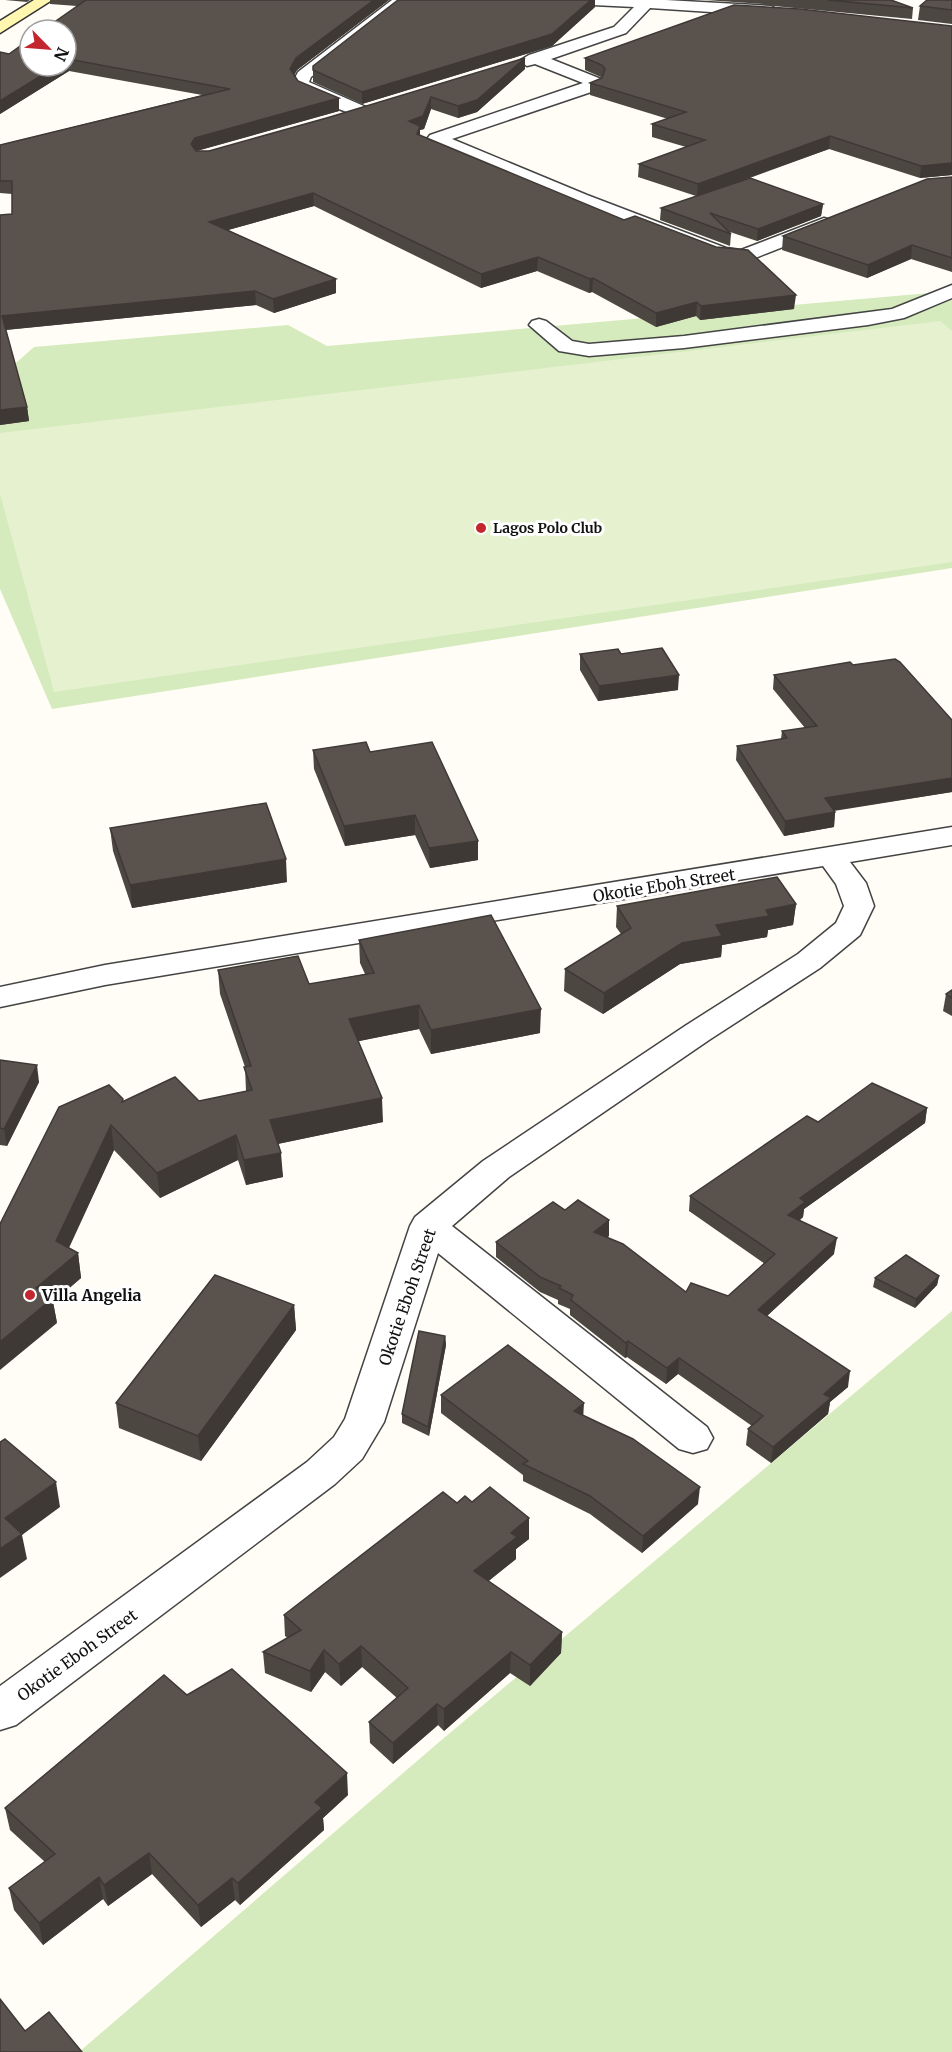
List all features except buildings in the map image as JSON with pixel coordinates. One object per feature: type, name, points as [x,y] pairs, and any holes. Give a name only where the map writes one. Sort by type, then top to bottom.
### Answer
[{"type":"main road","points":[[0,13],[20,0]]},
{"type":"main road","points":[[0,28],[44,0]]},
{"type":"street","points":[[333,120],[366,110],[305,87],[301,82],[304,75],[402,0]]},
{"type":"street","points":[[593,0],[788,12]]},
{"type":"street","points":[[513,65],[620,30],[647,3]]},
{"type":"street","points":[[535,58],[595,82],[594,85],[436,139],[591,203],[733,257],[743,256],[838,218]]},
{"type":"street","points":[[539,326],[566,347],[578,350],[640,346],[897,314],[952,291]]},
{"type":"street","name":"Okotie Eboh Street","points":[[0,997],[105,975],[832,858],[952,836]]},
{"type":"street","name":"Okotie Eboh Street","points":[[0,1712],[245,1531],[321,1473],[348,1448],[364,1422],[428,1226],[496,1169],[697,1033],[809,961],[849,928],[859,906],[851,883],[832,858]]},
{"type":"street","points":[[428,1226],[693,1438]]},
{"type":"green space","name":"Lagos Polo Club","points":[[952,291],[952,568],[52,709],[0,589],[0,377],[34,347],[288,325],[327,346]]},
{"type":"green space","name":"Lagos Polo Club","points":[[940,321],[952,331],[952,562],[54,692],[0,494],[0,433]]},
{"type":"green space","points":[[952,1311],[952,2052],[79,2052],[438,1743]]},
{"type":"place","name":"Lagos Polo Club","points":[[481,528]]},
{"type":"place","name":"Villa Angelia","points":[[30,1295]]}]
